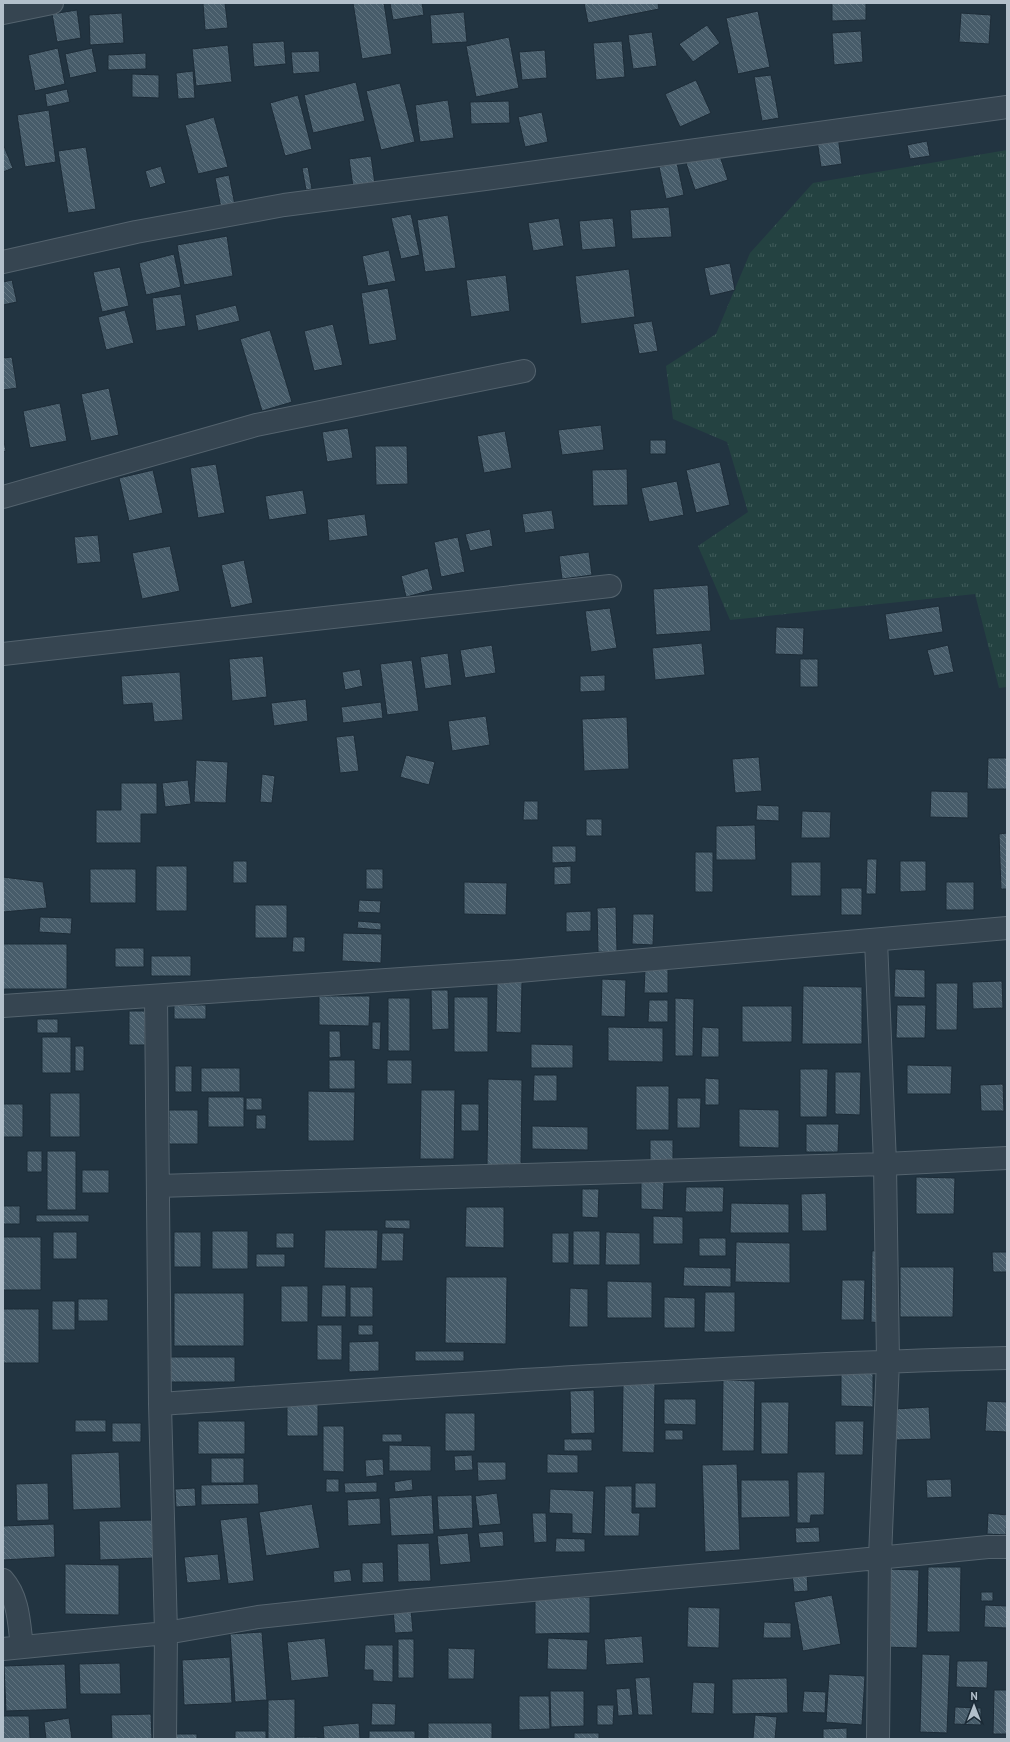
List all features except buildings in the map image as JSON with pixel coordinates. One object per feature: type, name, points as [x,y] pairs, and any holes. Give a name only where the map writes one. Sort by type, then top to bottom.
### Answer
[{"type":"street","points":[[3,13],[52,3]]},
{"type":"street","points":[[3,262],[136,232],[284,205],[485,179],[1007,107]]},
{"type":"street","points":[[3,496],[256,425],[524,371]]},
{"type":"street","points":[[3,654],[610,586]]},
{"type":"street","points":[[3,1006],[156,997],[519,971],[1007,928]]},
{"type":"street","points":[[876,940],[885,1164],[888,1361],[880,1557],[878,1739]]},
{"type":"street","points":[[156,997],[160,1404],[166,1632],[164,1739]]},
{"type":"street","points":[[158,1186],[885,1164],[1007,1158]]},
{"type":"street","points":[[160,1404],[512,1380],[888,1361],[1007,1358]]},
{"type":"street","points":[[3,1580],[10,1587],[16,1607],[13,1648],[166,1632],[258,1617],[408,1600],[757,1570],[988,1547],[1007,1547]]},
{"type":"green space","points":[[1007,150],[1007,687],[999,688],[975,594],[730,620],[698,546],[748,512],[727,442],[673,419],[666,366],[716,334],[750,253],[813,183]]}]
